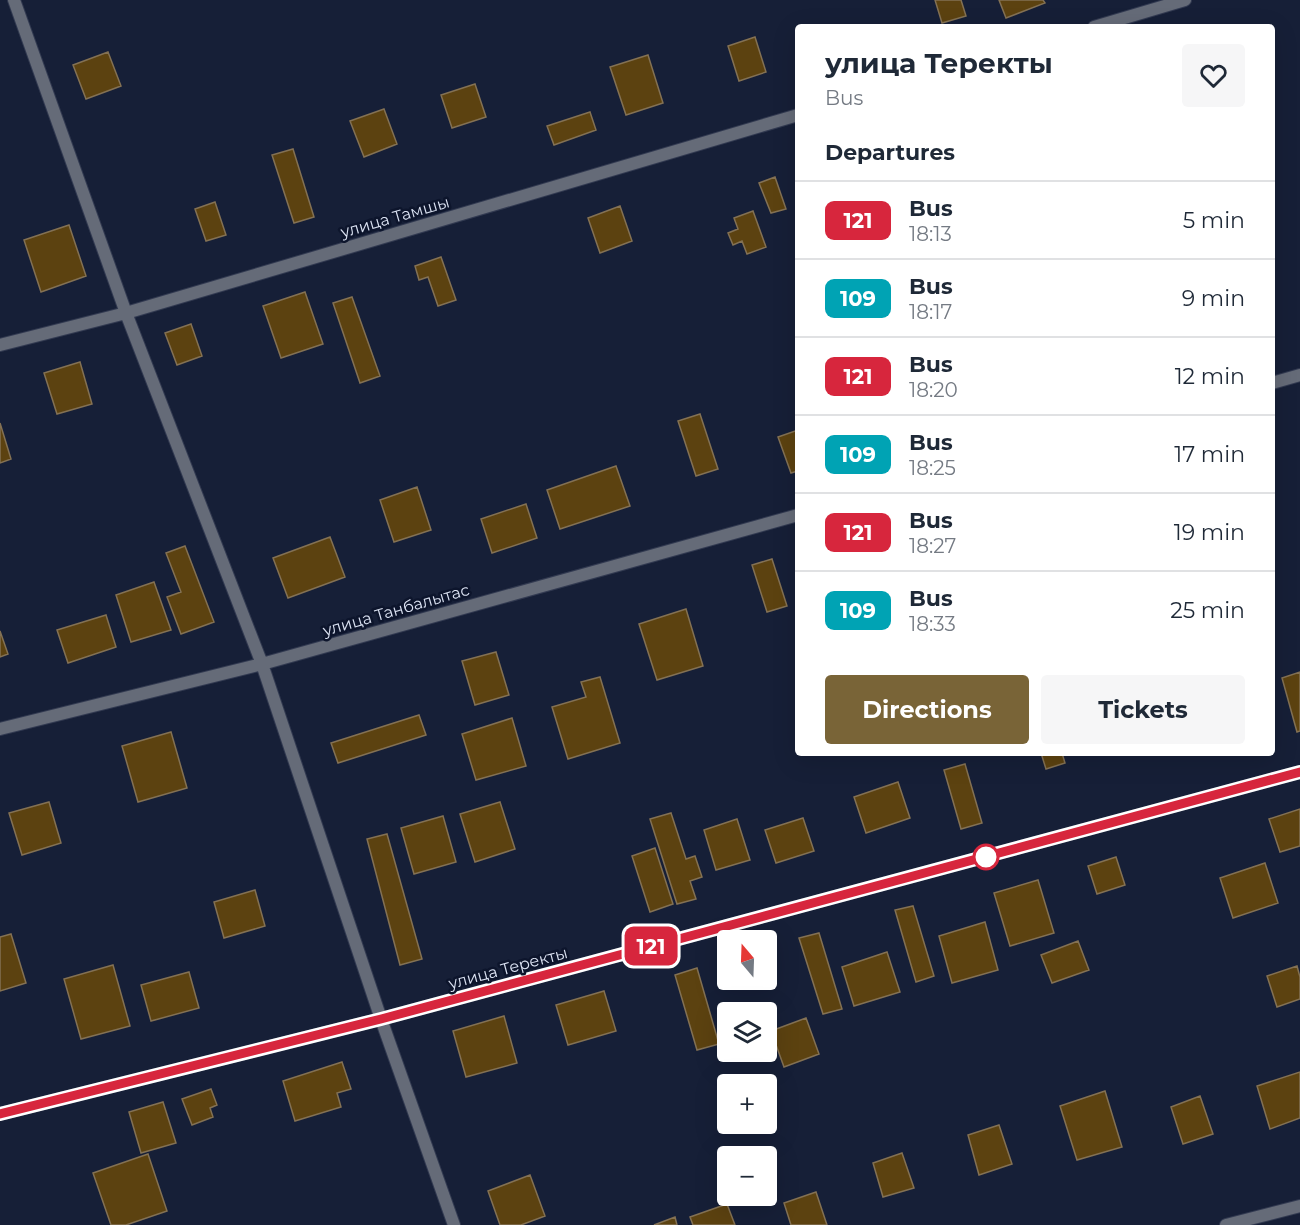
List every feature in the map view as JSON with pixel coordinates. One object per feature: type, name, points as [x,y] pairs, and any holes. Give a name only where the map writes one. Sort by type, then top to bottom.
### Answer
[{"type":"street","points":[[14,0],[126,313],[262,664],[381,1019],[454,1225]]},
{"type":"street","points":[[1104,24],[1185,0]]},
{"type":"street","name":"улица Тамшы","points":[[0,345],[126,313],[795,116]]},
{"type":"street","points":[[1275,382],[1300,375]]},
{"type":"street","name":"улица Танбалытас","points":[[0,729],[262,664],[795,516]]},
{"type":"street","name":"улица Теректы","points":[[0,1114],[381,1019],[1300,772]]},
{"type":"street","points":[[1226,1225],[1300,1206]]},
{"type":"building","points":[[935,0],[961,0],[966,16],[942,23]]},
{"type":"building","points":[[999,0],[1043,0],[1045,3],[1006,18]]},
{"type":"building","points":[[755,37],[766,72],[739,81],[728,46]]},
{"type":"building","points":[[108,52],[121,86],[86,99],[73,65]]},
{"type":"building","points":[[648,55],[663,103],[626,115],[610,67]]},
{"type":"building","points":[[475,84],[486,117],[452,128],[441,95]]},
{"type":"building","points":[[384,109],[397,144],[364,157],[350,121]]},
{"type":"building","points":[[590,112],[596,130],[554,145],[547,126]]},
{"type":"building","points":[[293,149],[314,217],[294,223],[272,155]]},
{"type":"building","points":[[775,177],[786,209],[771,213],[759,183]]},
{"type":"building","points":[[215,202],[226,235],[206,241],[195,209]]},
{"type":"building","points":[[620,206],[632,241],[600,253],[588,218]]},
{"type":"building","points":[[753,211],[766,247],[747,254],[742,241],[733,245],[728,233],[738,229],[734,218]]},
{"type":"building","points":[[69,225],[86,276],[41,292],[24,240]]},
{"type":"building","points":[[441,257],[456,300],[438,306],[428,277],[419,280],[415,266]]},
{"type":"building","points":[[305,292],[323,344],[281,358],[263,306]]},
{"type":"building","points":[[352,297],[380,376],[360,383],[333,303]]},
{"type":"building","points":[[191,324],[202,356],[177,365],[165,333]]},
{"type":"building","points":[[80,362],[92,404],[57,414],[44,373]]},
{"type":"building","points":[[700,414],[718,469],[696,476],[678,421]]},
{"type":"building","points":[[0,423],[11,459],[0,463]]},
{"type":"building","points":[[795,431],[795,472],[791,473],[778,437]]},
{"type":"building","points":[[616,466],[630,506],[560,529],[547,490]]},
{"type":"building","points":[[417,487],[431,530],[394,542],[380,500]]},
{"type":"building","points":[[526,504],[537,538],[492,553],[481,519]]},
{"type":"building","points":[[330,537],[345,577],[288,598],[273,558]]},
{"type":"building","points":[[185,546],[214,622],[181,634],[167,597],[181,592],[166,553]]},
{"type":"building","points":[[772,559],[787,606],[767,612],[752,565]]},
{"type":"building","points":[[154,582],[171,630],[131,642],[116,595]]},
{"type":"building","points":[[686,609],[703,666],[657,680],[639,624]]},
{"type":"building","points":[[106,615],[116,647],[68,663],[57,630]]},
{"type":"building","points":[[0,631],[8,654],[0,657]]},
{"type":"building","points":[[496,652],[509,695],[475,705],[462,661]]},
{"type":"building","points":[[1300,672],[1300,731],[1297,732],[1282,678]]},
{"type":"building","points":[[600,677],[620,743],[568,759],[552,707],[586,697],[581,682]]},
{"type":"building","points":[[419,715],[426,735],[338,763],[331,743]]},
{"type":"building","points":[[512,718],[526,766],[476,780],[462,734]]},
{"type":"building","points":[[171,732],[187,788],[138,802],[122,746]]},
{"type":"building","points":[[1042,756],[1063,756],[1065,763],[1046,769]]},
{"type":"building","points":[[965,764],[982,823],[961,829],[944,770]]},
{"type":"building","points":[[898,782],[910,818],[866,833],[854,797]]},
{"type":"building","points":[[49,802],[61,843],[22,855],[9,813]]},
{"type":"building","points":[[500,802],[515,849],[475,862],[460,814]]},
{"type":"building","points":[[1300,809],[1300,846],[1280,852],[1269,819]]},
{"type":"building","points":[[671,813],[686,859],[695,856],[702,877],[690,881],[696,899],[677,904],[650,819]]},
{"type":"building","points":[[443,816],[456,862],[414,874],[401,828]]},
{"type":"building","points":[[803,818],[814,851],[776,863],[765,830]]},
{"type":"building","points":[[737,819],[750,860],[716,870],[704,830]]},
{"type":"building","points":[[387,834],[422,959],[400,965],[367,839]]},
{"type":"building","points":[[655,848],[673,904],[650,912],[632,856]]},
{"type":"building","points":[[1116,857],[1125,885],[1097,894],[1088,866]]},
{"type":"building","points":[[1265,863],[1278,903],[1233,918],[1220,878]]},
{"type":"building","points":[[1038,880],[1054,933],[1010,946],[994,893]]},
{"type":"building","points":[[255,890],[265,926],[224,938],[214,902]]},
{"type":"building","points":[[913,906],[934,976],[916,982],[895,910]]},
{"type":"building","points":[[985,922],[998,970],[952,983],[939,936]]},
{"type":"building","points":[[819,933],[842,1009],[823,1014],[799,938]]},
{"type":"building","points":[[11,934],[26,983],[0,991],[0,937]]},
{"type":"building","points":[[1078,941],[1089,970],[1052,983],[1041,955]]},
{"type":"building","points":[[887,952],[900,992],[854,1006],[842,967]]},
{"type":"building","points":[[113,965],[130,1026],[81,1039],[64,979]]},
{"type":"building","points":[[1297,966],[1300,977],[1300,999],[1277,1007],[1267,976]]},
{"type":"building","points":[[697,968],[717,1037],[717,1045],[697,1050],[675,975]]},
{"type":"building","points":[[189,972],[199,1008],[151,1021],[141,985]]},
{"type":"building","points":[[604,991],[616,1031],[568,1045],[556,1005]]},
{"type":"building","points":[[504,1016],[517,1063],[466,1077],[453,1031]]},
{"type":"building","points":[[806,1018],[819,1054],[784,1067],[777,1048],[777,1029]]},
{"type":"building","points":[[342,1062],[351,1089],[337,1093],[341,1107],[295,1121],[283,1081]]},
{"type":"building","points":[[1300,1072],[1300,1118],[1270,1129],[1257,1086]]},
{"type":"building","points":[[211,1089],[217,1105],[210,1108],[213,1117],[192,1125],[182,1099]]},
{"type":"building","points":[[1105,1091],[1122,1147],[1077,1160],[1060,1106]]},
{"type":"building","points":[[1200,1096],[1213,1134],[1183,1144],[1171,1107]]},
{"type":"building","points":[[163,1102],[176,1143],[141,1153],[129,1112]]},
{"type":"building","points":[[999,1125],[1012,1164],[979,1175],[968,1135]]},
{"type":"building","points":[[902,1153],[914,1188],[883,1197],[873,1163]]},
{"type":"building","points":[[148,1154],[167,1211],[126,1225],[111,1225],[93,1173]]},
{"type":"building","points":[[530,1175],[545,1216],[521,1225],[500,1225],[488,1191]]},
{"type":"building","points":[[816,1192],[827,1225],[791,1225],[784,1203]]},
{"type":"building","points":[[721,1206],[728,1206],[735,1225],[693,1225],[690,1217]]},
{"type":"building","points":[[675,1217],[677,1225],[654,1225]]},
{"type":"bus line","name":"121","points":[[0,1114],[381,1019],[1300,772]]}]
